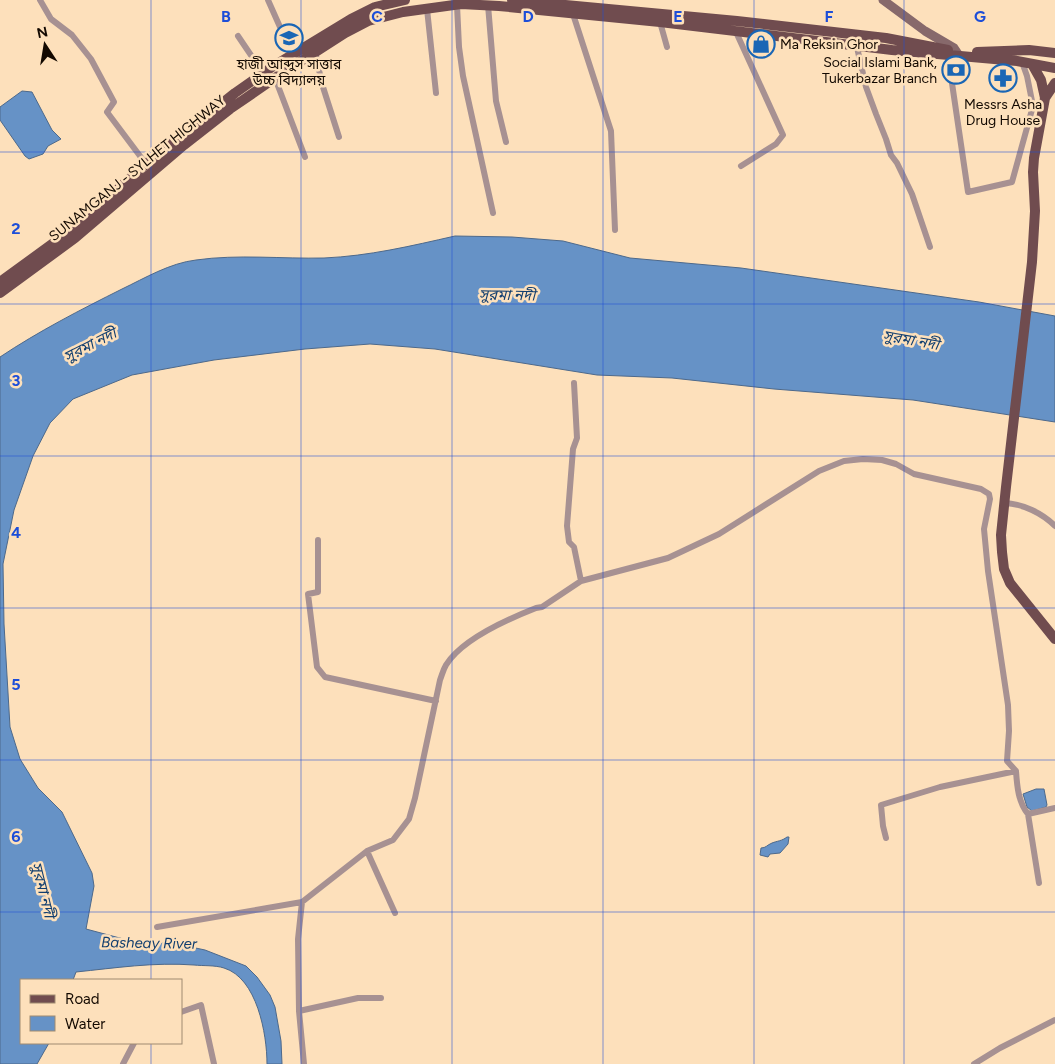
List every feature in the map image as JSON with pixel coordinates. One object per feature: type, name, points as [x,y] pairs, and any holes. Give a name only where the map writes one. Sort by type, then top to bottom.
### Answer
[{"type":"main road","name":"SUNAMGANJ - SYLHET HIGHWAY","points":[[0,293],[17,275],[74,228],[146,164],[235,93],[292,54],[376,4],[406,0]]},
{"type":"main road","name":"SUNAMGANJ - SYLHET HIGHWAY","points":[[512,0],[550,1],[855,34],[886,38],[955,55],[1029,50],[1055,53]]},
{"type":"main road","points":[[883,0],[925,31],[954,48],[955,55]]},
{"type":"main road","name":"SUNAMGANJ - SYLHET HIGHWAY","points":[[17,275],[75,238],[184,145],[230,109],[275,78],[345,32],[368,21],[403,12],[457,5],[488,6],[660,22],[884,50],[1055,65]]},
{"type":"main road","points":[[784,37],[785,26]]},
{"type":"main road","points":[[884,50],[886,38]]},
{"type":"main road","points":[[1032,64],[1041,80],[1045,98],[1033,172],[1035,212],[1032,262],[1001,535],[1004,569],[1010,583],[1055,639]]},
{"type":"main road","points":[[1045,98],[1055,83]]},
{"type":"main road","points":[[0,282],[17,275]]},
{"type":"street","points":[[40,0],[52,18],[72,35],[91,59],[114,102],[107,112],[146,164]]},
{"type":"street","points":[[268,0],[292,54]]},
{"type":"street","points":[[457,5],[459,47],[463,76],[493,213]]},
{"type":"street","points":[[488,6],[496,100],[506,142]]},
{"type":"street","points":[[427,9],[436,94]]},
{"type":"street","points":[[573,14],[611,131],[615,230]]},
{"type":"street","points":[[660,22],[667,47]]},
{"type":"street","points":[[736,32],[783,136],[776,144],[741,166]]},
{"type":"street","points":[[855,34],[866,87],[891,155],[912,194],[930,247]]},
{"type":"street","points":[[238,36],[264,73]]},
{"type":"street","points":[[315,52],[322,84],[339,137]]},
{"type":"street","points":[[955,55],[968,192],[1012,182],[1034,106],[1022,62]]},
{"type":"street","points":[[275,78],[305,157]]},
{"type":"street","points":[[574,383],[577,438],[572,449],[567,526],[569,542],[574,547],[581,582]]},
{"type":"street","points":[[157,926],[302,902],[367,851],[393,840],[408,819],[415,798],[440,680],[446,666],[456,654],[479,635],[529,610],[542,607],[581,582],[668,558],[718,534],[819,471],[844,461],[863,459],[882,460],[896,464],[914,474],[981,490],[989,494],[990,499],[984,529],[988,571],[1008,705],[1009,731],[1006,760],[1016,771],[1016,784],[1024,809],[1028,814],[1039,883]]},
{"type":"street","points":[[1005,503],[1015,504],[1045,516],[1055,526]]},
{"type":"street","points":[[318,540],[318,592],[308,594],[317,668],[325,677],[436,701]]},
{"type":"street","points":[[886,838],[882,826],[881,806],[940,787],[1016,771]]},
{"type":"street","points":[[1028,814],[1055,808]]},
{"type":"street","points":[[367,851],[395,913]]},
{"type":"street","points":[[302,902],[298,939],[299,1011],[304,1064]]},
{"type":"street","points":[[299,1011],[358,998],[381,998]]},
{"type":"street","points":[[182,1012],[201,1005],[214,1064]]},
{"type":"street","points":[[974,1064],[1000,1048],[1055,1020]]},
{"type":"street","points":[[123,1064],[133,1044]]},
{"type":"water","points":[[22,91],[32,92],[52,130],[61,139],[48,146],[43,154],[29,159],[0,120],[0,107]]},
{"type":"water","points":[[455,236],[512,237],[563,241],[630,258],[741,268],[979,302],[1055,316],[1055,422],[913,400],[774,389],[672,378],[597,375],[435,349],[370,344],[305,349],[214,360],[132,375],[73,399],[50,423],[33,456],[14,510],[3,564],[4,624],[10,727],[20,759],[38,788],[62,812],[92,873],[94,886],[86,929],[131,941],[177,944],[205,950],[246,966],[270,995],[275,1007],[281,1041],[282,1064],[267,1064],[265,1038],[258,1008],[245,983],[235,974],[217,966],[164,964],[76,972],[73,979],[20,979],[20,1044],[48,1044],[37,1064],[0,1064],[0,357],[91,305],[177,264],[228,257],[341,257],[390,250]]},
{"type":"water","points":[[1036,789],[1044,789],[1047,805],[1032,811],[1027,807],[1023,794]]},
{"type":"water","points":[[789,837],[788,844],[780,853],[770,854],[768,857],[760,855],[761,848]]},
{"type":"place","name":"হাজী আব্দুস সাত্তার উচ্চ বিদ্যালয়","points":[[289,38]]},
{"type":"place","name":"Ma Reksin Ghor","points":[[761,44]]},
{"type":"place","name":"Social Islami Bank, Tukerbazar Branch","points":[[956,70]]},
{"type":"place","name":"Messrs Asha Drug House","points":[[1003,78]]},
{"type":"water label","name":"সুরমা নদী","points":[[507,295]]},
{"type":"water label","name":"সুরমা নদী","points":[[911,340]]},
{"type":"water label","name":"সুরমা নদী","points":[[90,345]]},
{"type":"water label","name":"সুরমা নদী","points":[[43,890]]},
{"type":"water label","name":"Basheay River","points":[[149,943]]}]
